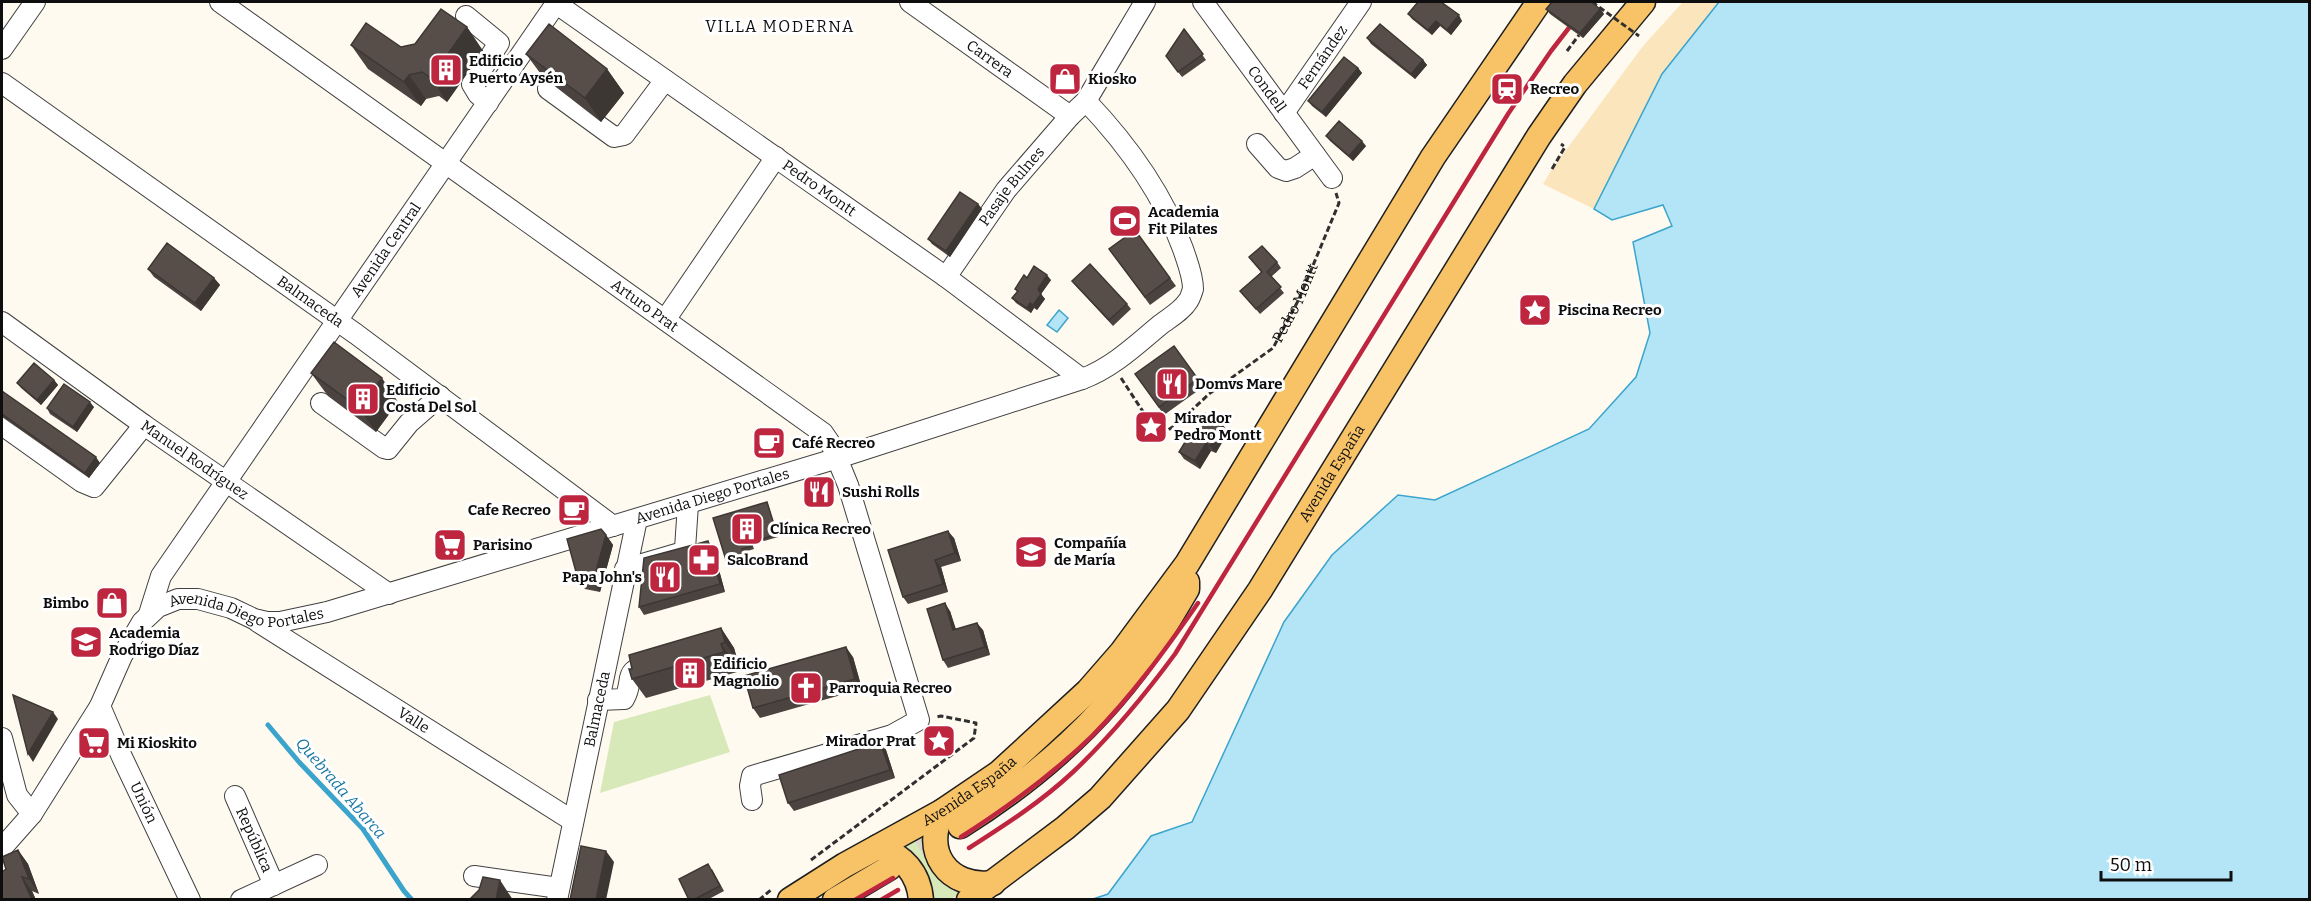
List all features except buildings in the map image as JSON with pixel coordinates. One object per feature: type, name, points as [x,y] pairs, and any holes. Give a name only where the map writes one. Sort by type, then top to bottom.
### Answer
[{"type":"main road","name":"Avenida España","points":[[784,892],[884,857],[952,818],[1088,691],[1122,652],[1187,564],[1433,157],[1539,2]]},
{"type":"main road","name":"Avenida España","points":[[969,900],[1065,828],[1100,798],[1178,710],[1260,590],[1539,136],[1575,84],[1643,2]]},
{"type":"main road","points":[[952,818],[935,829],[934,839],[939,858],[944,866],[952,874],[971,884],[993,883]]},
{"type":"main road","points":[[884,857],[897,856],[905,863],[917,880],[921,900]]},
{"type":"main road","name":"Avenida España","points":[[835,900],[884,857]]},
{"type":"street","points":[[2,49],[35,2]]},
{"type":"street","name":"Arturo Prat","points":[[220,2],[823,433],[838,458],[877,558],[919,720]]},
{"type":"street","name":"Avenida Central","points":[[149,614],[161,576],[556,2]]},
{"type":"street","name":"Pedro Montt","points":[[556,2],[946,277],[1082,379]]},
{"type":"street","name":"Carrera","points":[[910,2],[1070,116]]},
{"type":"street","points":[[1086,101],[1145,2]]},
{"type":"street","name":"Condell","points":[[1203,2],[1332,177]]},
{"type":"street","name":"Fernández","points":[[1284,113],[1361,2]]},
{"type":"street","points":[[466,16],[499,43],[472,84],[478,94],[488,103]]},
{"type":"street","points":[[548,89],[614,137],[620,137],[624,135],[665,80]]},
{"type":"street","name":"Balmaceda","points":[[2,83],[337,320],[613,526]]},
{"type":"street","name":"Pasaje Bulnes","points":[[946,277],[1006,190],[1070,116],[1086,101]]},
{"type":"street","name":"Avenida Diego Portales","points":[[2,848],[32,814],[100,706],[122,656],[141,622],[168,602],[190,598],[206,600],[231,608],[254,620],[267,622],[293,620],[389,594],[838,458],[1082,379],[1111,364],[1175,314],[1188,301],[1193,290],[1190,267],[1176,229],[1146,176],[1123,143],[1086,101]]},
{"type":"street","points":[[1257,144],[1278,168],[1286,171],[1315,155]]},
{"type":"street","points":[[665,320],[776,157]]},
{"type":"street","name":"Manuel Rodríguez","points":[[2,322],[389,594]]},
{"type":"street","points":[[321,403],[388,449],[409,423],[440,396]]},
{"type":"street","points":[[2,426],[94,488],[144,424]]},
{"type":"street","points":[[625,569],[683,552],[688,504]]},
{"type":"street","name":"Balmaceda","points":[[558,894],[637,519]]},
{"type":"street","points":[[175,556],[174,571],[180,588],[190,598]]},
{"type":"street","name":"Valle","points":[[254,620],[573,821]]},
{"type":"street","points":[[598,700],[624,699],[628,679],[637,666],[670,658]]},
{"type":"street","name":"Unión","points":[[100,706],[190,900]]},
{"type":"street","points":[[752,800],[750,786],[752,776],[892,735],[919,720]]},
{"type":"street","points":[[2,738],[17,795],[32,814]]},
{"type":"street","name":"República","points":[[235,796],[274,885]]},
{"type":"street","name":"República","points":[[241,900],[317,865]]},
{"type":"street","points":[[474,876],[558,894]]},
{"type":"path","points":[[1592,2],[1639,36]]},
{"type":"path","points":[[1567,51],[1580,33],[1573,28]]},
{"type":"path","points":[[1552,169],[1565,147],[1561,144]]},
{"type":"path","name":"Pedro Montt","points":[[1111,364],[1159,436],[1178,424],[1209,394],[1273,348],[1299,299],[1339,203],[1332,177]]},
{"type":"path","points":[[806,864],[974,738],[976,723],[941,716],[919,720]]},
{"type":"path","points":[[759,900],[784,892]]},
{"type":"green space","points":[[710,695],[730,752],[600,793],[614,722]]},
{"type":"green space","points":[[929,833],[967,888],[952,899],[933,899],[928,878],[902,847]]},
{"type":"sand","points":[[1683,2],[1719,2],[1662,74],[1594,209],[1543,184],[1643,46]]},
{"type":"water","points":[[1719,2],[2309,2],[2309,899],[1093,899],[1108,894],[1151,836],[1192,822],[1284,622],[1332,555],[1398,495],[1435,500],[1589,429],[1636,377],[1650,333],[1633,242],[1672,226],[1663,205],[1612,220],[1594,209],[1662,74]]},
{"type":"water","points":[[1059,310],[1068,318],[1057,332],[1047,325]]},
{"type":"waterway","name":"Quebrada Abarca","points":[[268,725],[299,762],[363,829],[412,900]]},
{"type":"tunnel","points":[[889,868],[951,832]]},
{"type":"railway","points":[[969,848],[1036,803],[1073,772],[1127,715],[1175,654],[1508,114],[1551,51],[1589,2]]},
{"type":"railway","points":[[961,837],[1029,790],[1092,736],[1135,688],[1198,603]]},
{"type":"railway","points":[[855,900],[893,878]]},
{"type":"railway","points":[[881,900],[898,890]]},
{"type":"place","name":"Edificio Puerto Aysén","points":[[446,70]]},
{"type":"place","name":"Kiosko","points":[[1065,79]]},
{"type":"place","name":"Recreo","points":[[1507,89]]},
{"type":"place","name":"Academia Fit Pilates","points":[[1125,221]]},
{"type":"place","name":"Piscina Recreo","points":[[1535,310]]},
{"type":"place","name":"Domvs Mare","points":[[1172,384]]},
{"type":"place","name":"Edificio Costa Del Sol","points":[[363,399]]},
{"type":"place","name":"Mirador Pedro Montt","points":[[1151,427]]},
{"type":"place","name":"Café Recreo","points":[[769,443]]},
{"type":"place","name":"Sushi Rolls","points":[[819,492]]},
{"type":"place","name":"Cafe Recreo","points":[[574,510]]},
{"type":"place","name":"Clínica Recreo","points":[[747,529]]},
{"type":"place","name":"Parisino","points":[[450,545]]},
{"type":"place","name":"Compañía de María","points":[[1031,552]]},
{"type":"place","name":"SalcoBrand","points":[[704,560]]},
{"type":"place","name":"Papa John's","points":[[665,577]]},
{"type":"place","name":"Bimbo","points":[[112,603]]},
{"type":"place","name":"Academia Rodrigo Díaz","points":[[86,642]]},
{"type":"place","name":"Edificio Magnolio","points":[[690,673]]},
{"type":"place","name":"Parroquia Recreo","points":[[806,688]]},
{"type":"place","name":"Mirador Prat","points":[[939,741]]},
{"type":"place","name":"Mi Kioskito","points":[[94,743]]},
{"type":"district","name":"VILLA MODERNA","points":[[780,26]]}]
